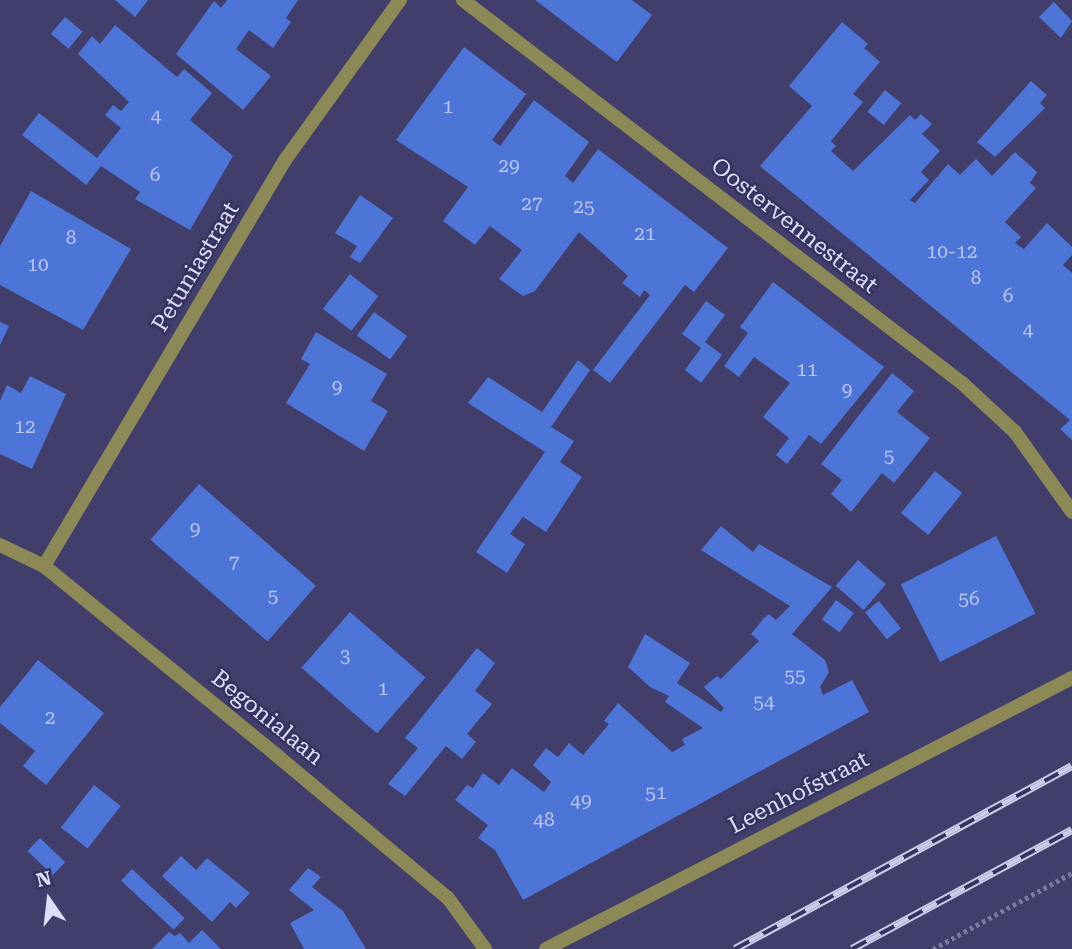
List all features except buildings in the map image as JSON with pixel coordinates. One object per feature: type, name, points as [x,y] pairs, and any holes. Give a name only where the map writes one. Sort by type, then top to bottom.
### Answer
[{"type":"street","name":"Petuniastraat","points":[[44,566],[285,160],[400,0]]},
{"type":"street","name":"Oostervennestraat","points":[[463,0],[962,383],[1015,432],[1072,512]]},
{"type":"street","name":"Begonialaan","points":[[0,545],[44,566],[448,898],[485,949]]},
{"type":"street","name":"Leenhofstraat","points":[[546,949],[1072,678]]},
{"type":"path","points":[[933,949],[1072,873]]},
{"type":"railway","points":[[735,949],[1072,766]]},
{"type":"railway","points":[[852,949],[1072,830]]}]
